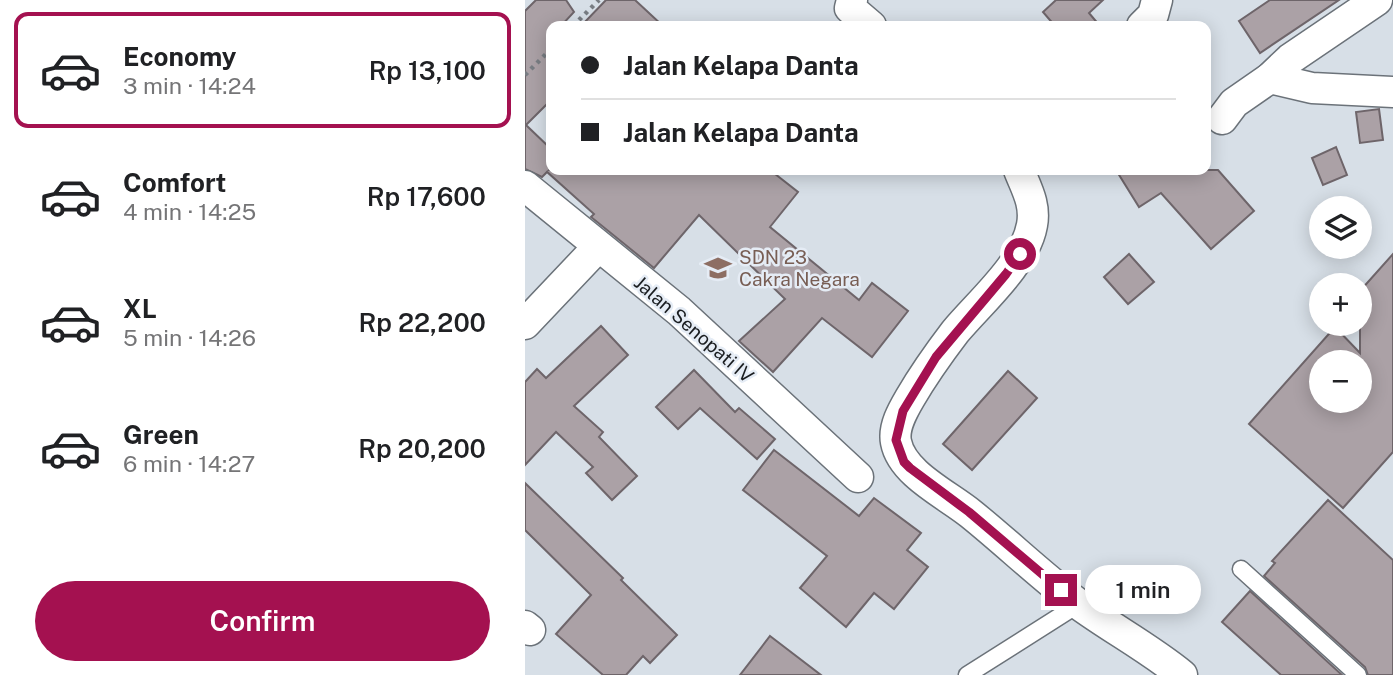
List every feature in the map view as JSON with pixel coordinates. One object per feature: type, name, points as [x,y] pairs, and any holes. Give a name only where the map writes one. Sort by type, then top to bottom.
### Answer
[{"type":"street","points":[[852,0],[850,8],[865,21]]},
{"type":"street","points":[[1147,21],[1153,15],[1157,0]]},
{"type":"street","points":[[1222,119],[1234,103],[1271,78],[1290,59],[1377,0]]},
{"type":"street","points":[[1271,78],[1312,88],[1393,92]]},
{"type":"street","points":[[1021,175],[1031,197],[1033,210],[1033,224],[1027,245],[936,357],[903,411],[896,440],[904,462],[910,468],[969,512],[1079,604],[1155,653],[1182,675]]},
{"type":"street","name":"Jalan Senopati IV","points":[[525,186],[679,311],[858,477]]},
{"type":"street","points":[[525,324],[598,247]]},
{"type":"lane","points":[[1241,569],[1358,675]]},
{"type":"lane","points":[[967,675],[1079,604]]},
{"type":"path","points":[[578,21],[599,0]]},
{"type":"path","points":[[525,75],[546,54]]},
{"type":"building","points":[[536,0],[566,0],[574,12],[566,21],[546,21],[546,105],[526,125],[546,144],[546,173],[542,177],[525,169],[525,11]]},
{"type":"building","points":[[606,0],[635,0],[658,21],[586,21]]},
{"type":"building","points":[[1056,0],[1103,0],[1089,13],[1096,21],[1051,21],[1043,12]]},
{"type":"building","points":[[1270,0],[1339,0],[1260,53],[1239,21]]},
{"type":"building","points":[[1379,109],[1383,140],[1360,143],[1356,112]]},
{"type":"building","points":[[1336,147],[1347,175],[1323,185],[1312,158]]},
{"type":"building","points":[[1211,170],[1218,170],[1254,211],[1211,249],[1161,193],[1139,207],[1119,175],[1211,175]]},
{"type":"building","points":[[550,175],[776,175],[798,192],[770,227],[859,300],[872,283],[908,311],[872,357],[822,318],[773,372],[739,341],[785,299],[699,215],[654,268],[591,217],[594,214]]},
{"type":"building","points":[[1129,254],[1154,282],[1128,304],[1104,277]]},
{"type":"building","points":[[1393,254],[1393,452],[1343,508],[1249,424],[1309,356],[1309,413],[1372,413],[1372,350],[1360,350],[1360,336],[1372,336],[1372,278]]},
{"type":"building","points":[[601,326],[628,355],[574,406],[603,432],[599,437],[637,476],[612,500],[586,473],[593,467],[556,432],[525,465],[525,382],[537,369],[546,378]]},
{"type":"building","points":[[1327,336],[1344,336],[1357,350],[1315,350]]},
{"type":"building","points":[[694,370],[735,412],[739,408],[775,439],[757,459],[700,408],[678,429],[656,407]]},
{"type":"building","points":[[1008,371],[1037,398],[972,470],[943,444]]},
{"type":"building","points":[[774,450],[859,516],[874,498],[921,533],[907,550],[928,567],[894,609],[874,593],[846,627],[800,588],[827,556],[743,490]]},
{"type":"building","points":[[525,483],[623,578],[621,580],[677,635],[650,663],[643,656],[626,675],[603,675],[556,634],[591,595],[525,530]]},
{"type":"building","points":[[1328,500],[1393,560],[1393,675],[1368,675],[1365,667],[1264,576],[1275,563],[1272,561]]},
{"type":"building","points":[[1250,591],[1342,675],[1281,675],[1222,622]]},
{"type":"building","points":[[770,636],[821,675],[740,675]]},
{"type":"place","name":"SDN 23 Cakra Negara","points":[[718,268]]},
{"type":"route","points":[[1020,254],[936,357],[919,383],[903,411],[896,444],[904,462],[910,468],[969,512],[1061,590]]}]
